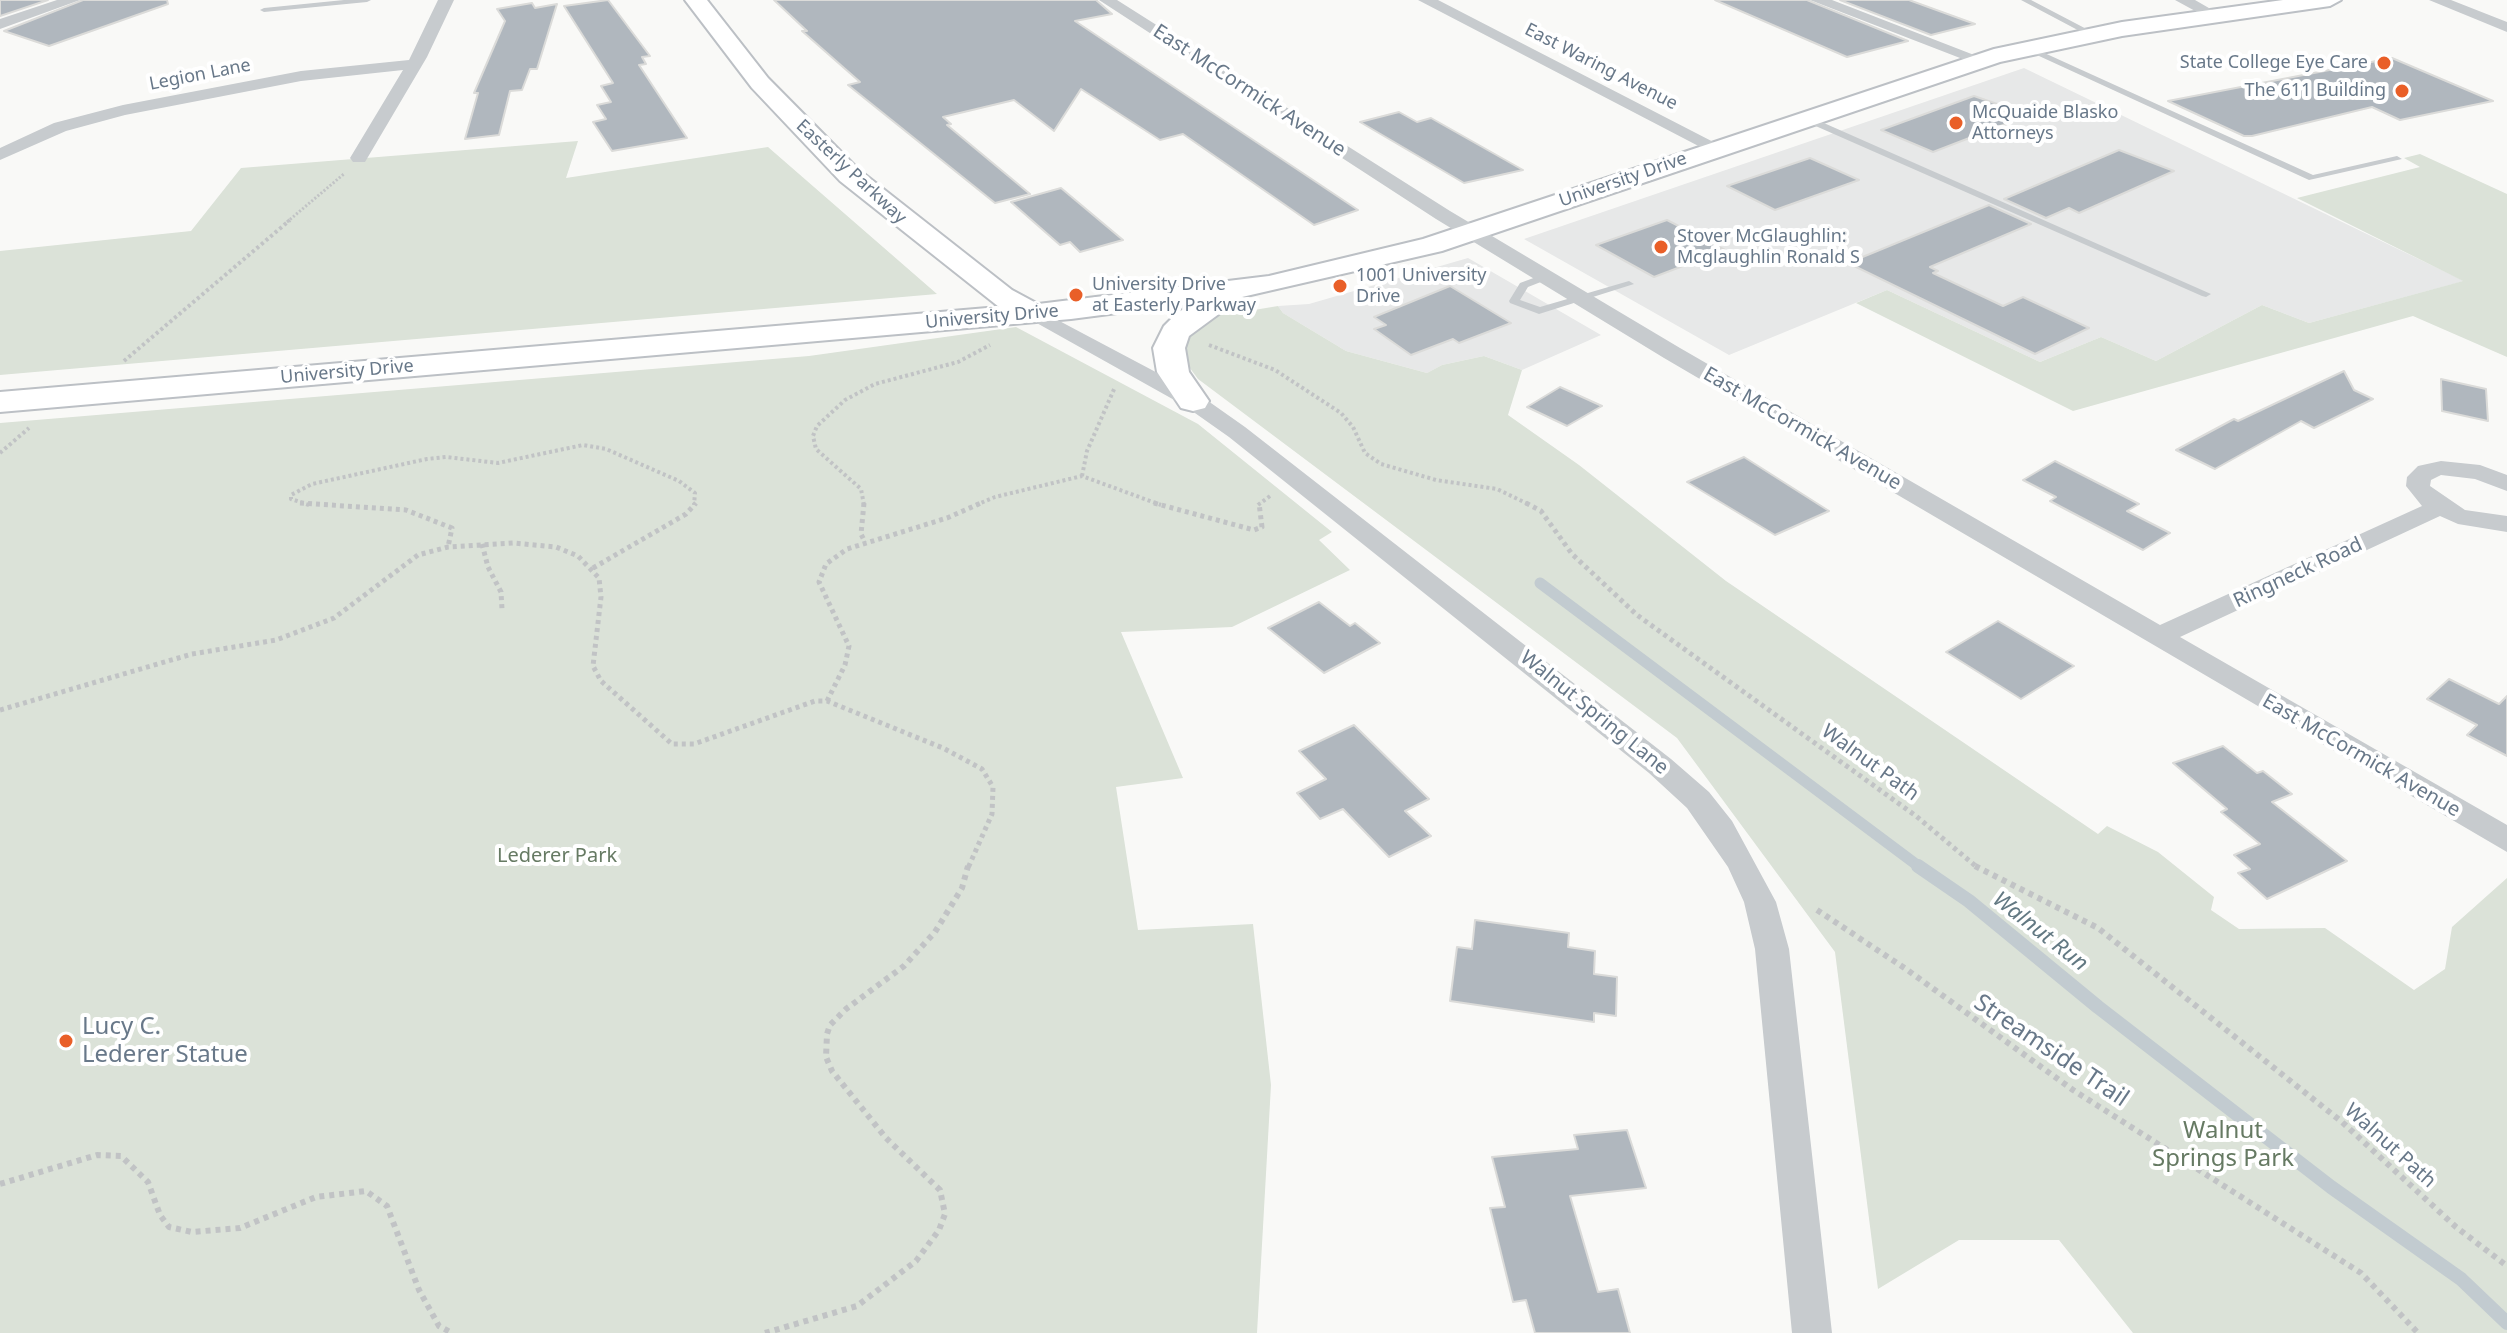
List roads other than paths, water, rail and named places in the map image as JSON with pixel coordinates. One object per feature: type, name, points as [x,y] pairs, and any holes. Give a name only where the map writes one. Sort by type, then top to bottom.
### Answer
[{"type":"main road","name":"Easterly Parkway","points":[[696,0],[753,75],[849,175],[1001,296],[1033,313]]},
{"type":"main road","name":"University Drive","points":[[0,402],[1033,313],[1242,290],[1382,259],[1471,232],[1979,60],[2092,34],[2330,0]]},
{"type":"main road","points":[[1193,401],[1170,365],[1168,353],[1172,338],[1198,311],[1242,290]]},
{"type":"street","points":[[0,24],[72,0]]},
{"type":"street","points":[[359,158],[415,64],[446,0]]},
{"type":"street","name":"East McCormick Avenue","points":[[1107,0],[1583,300],[2507,840]]},
{"type":"street","name":"East Waring Avenue","points":[[1426,0],[1716,148]]},
{"type":"street","points":[[1818,0],[1979,60]]},
{"type":"street","points":[[2183,0],[2213,15]]},
{"type":"street","points":[[2437,0],[2507,27]]},
{"type":"street","name":"Legion Lane","points":[[0,155],[60,127],[123,110],[301,76],[415,64]]},
{"type":"street","name":"Walnut Spring Lane","points":[[1033,313],[1193,401],[1336,508],[1660,766],[1698,800],[1721,829],[1743,865],[1760,902],[1772,949],[1812,1333]]},
{"type":"street","points":[[2507,484],[2460,468],[2427,471],[2419,477],[2418,486],[2439,507],[2478,522],[2507,524]]},
{"type":"street","name":"Ringneck Road","points":[[2157,637],[2439,507]]},
{"type":"lane","points":[[264,10],[367,0]]},
{"type":"lane","points":[[2025,0],[2092,34]]},
{"type":"lane","points":[[2029,48],[2312,178],[2397,159]]},
{"type":"lane","points":[[1805,118],[2206,294]]},
{"type":"lane","points":[[1547,276],[1524,285],[1514,301],[1539,311],[1629,284]]},
{"type":"waterway","name":"Walnut Run","points":[[1540,583],[1921,868]]},
{"type":"waterway","name":"Walnut Run","points":[[1918,866],[1969,901],[2098,1007],[2331,1187],[2461,1279],[2507,1323]]},
{"type":"place","name":"State College Eye Care","points":[[2384,63]]},
{"type":"place","name":"The 611 Building","points":[[2402,91]]},
{"type":"place","name":"McQuaide Blasko Attorneys","points":[[1956,123]]},
{"type":"place","name":"Stover McGlaughlin: Mcglaughlin Ronald S","points":[[1661,247]]},
{"type":"place","name":"1001 University Drive","points":[[1340,286]]},
{"type":"place","name":"University Drive at Easterly Parkway","points":[[1076,295]]},
{"type":"place","name":"Lucy C. Lederer Statue","points":[[66,1041]]},
{"type":"park label","name":"Lederer Park","points":[[557,856]]},
{"type":"park label","name":"Walnut Springs Park","points":[[2223,1145]]}]
